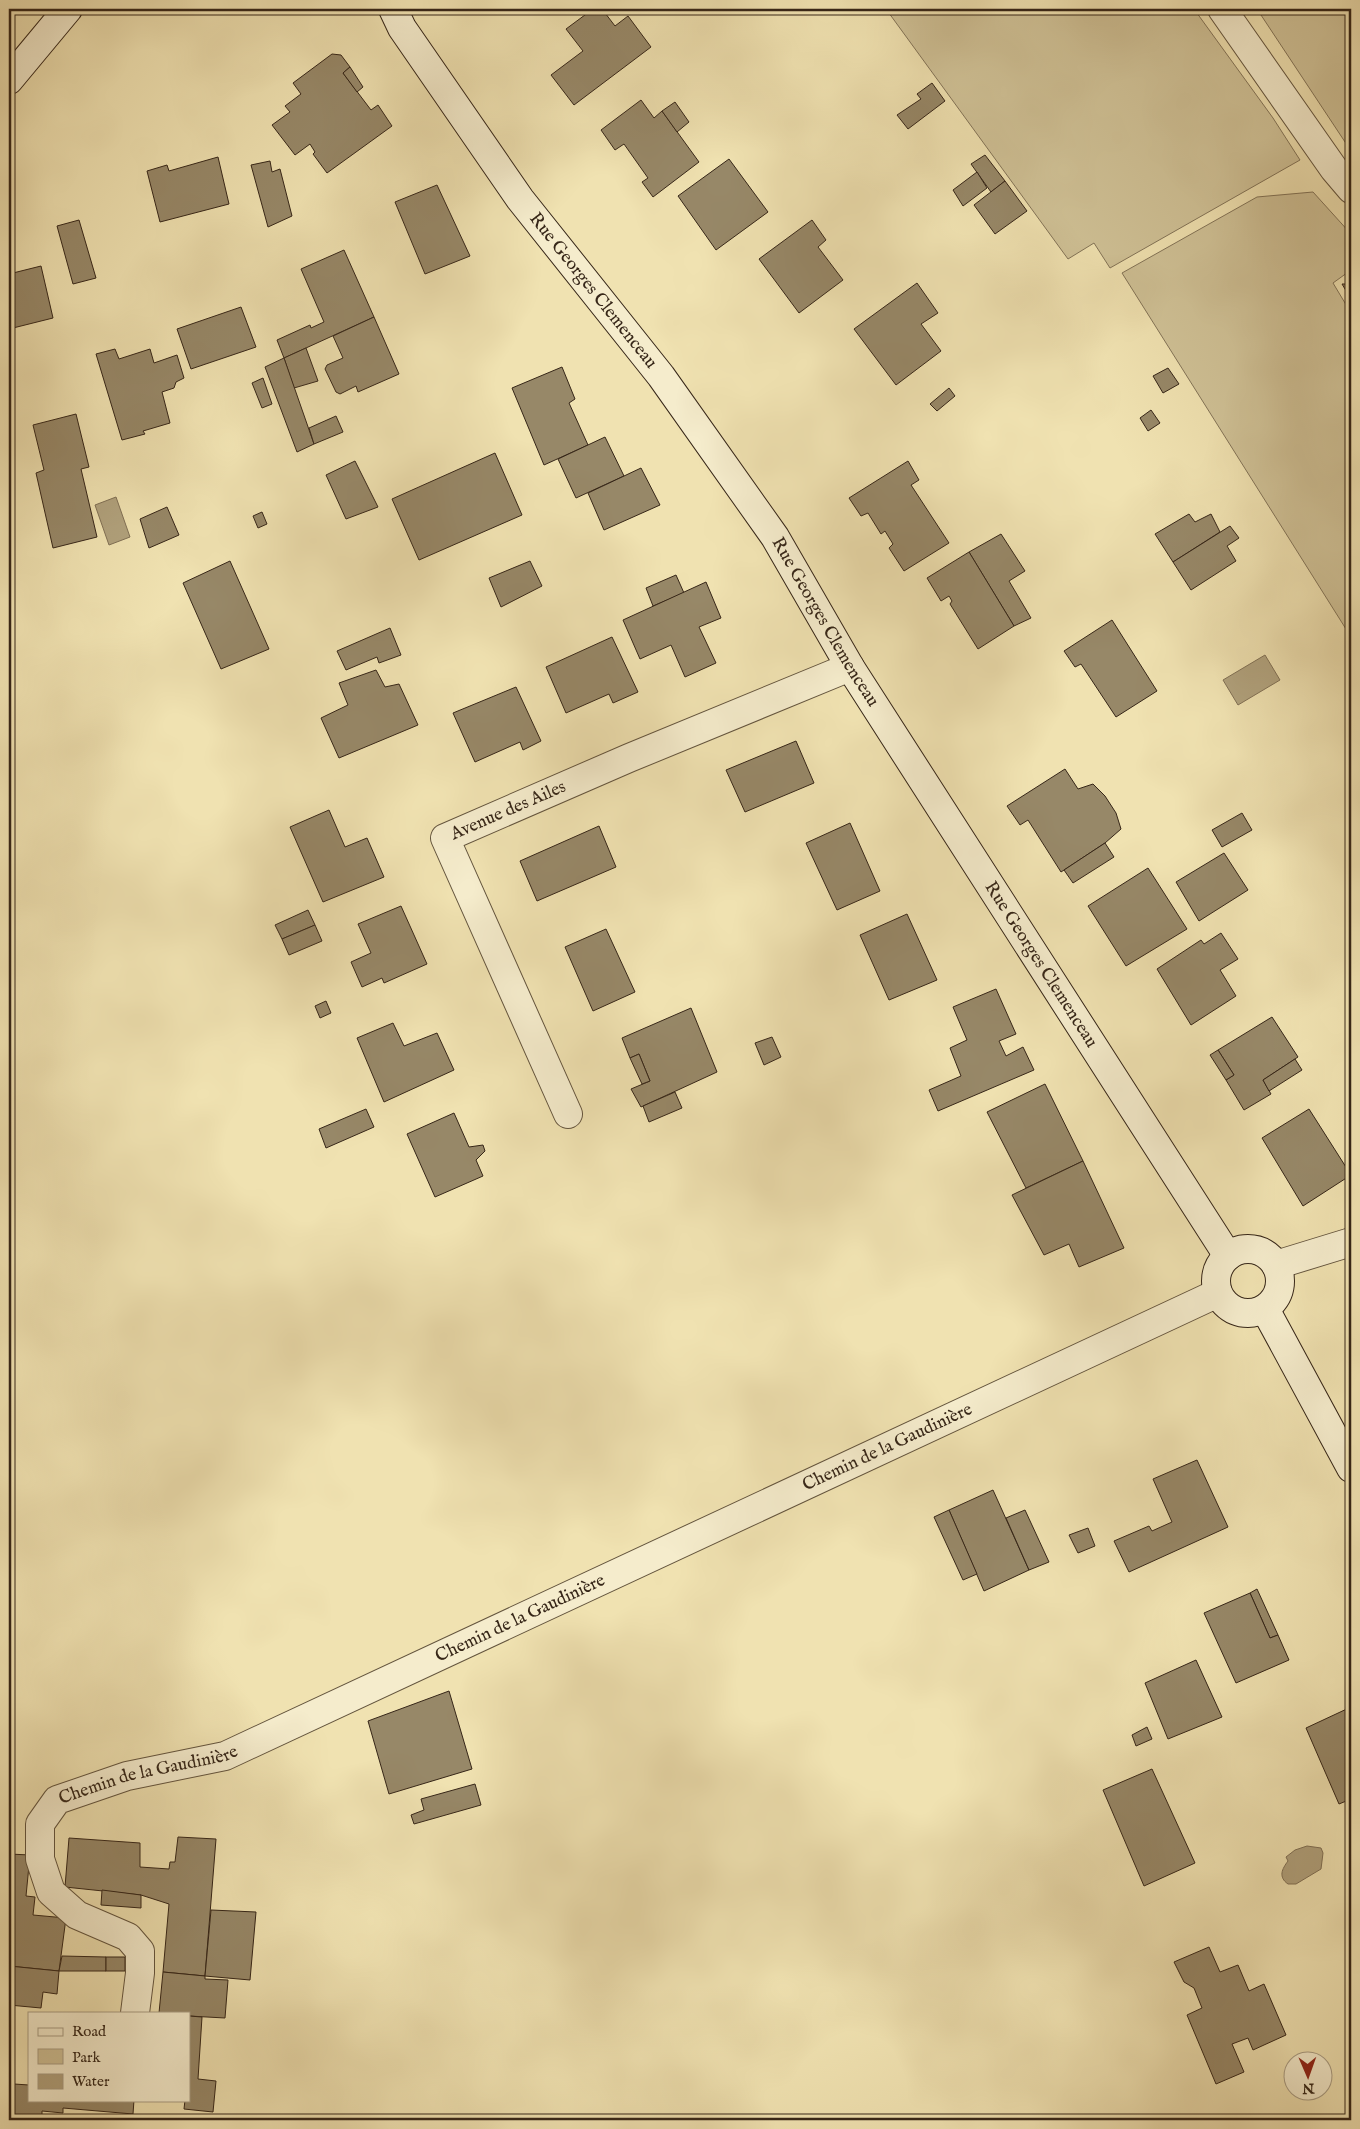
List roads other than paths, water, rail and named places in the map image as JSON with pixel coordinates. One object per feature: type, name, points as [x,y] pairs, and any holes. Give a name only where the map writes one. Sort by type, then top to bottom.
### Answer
[{"type":"street","points":[[9,80],[68,9]]},
{"type":"street","name":"Rue Georges Clemenceau","points":[[393,9],[402,28],[520,199],[661,376],[775,537],[850,667],[1228,1256]]},
{"type":"street","points":[[1222,9],[1334,169],[1351,189]]},
{"type":"street","name":"Avenue des Ailes","points":[[568,1114],[445,838],[629,758],[850,667]]},
{"type":"street","points":[[1276,1265],[1351,1242]]},
{"type":"street","points":[[1238,1250],[1260,1251],[1270,1257],[1276,1265],[1280,1275],[1277,1297],[1264,1309],[1254,1313],[1243,1313],[1232,1309],[1218,1293],[1216,1282],[1218,1271],[1228,1256],[1238,1250]]},
{"type":"street","name":"Chemin de la Gaudinière","points":[[135,2012],[140,1973],[140,1951],[128,1937],[78,1915],[51,1892],[40,1859],[40,1824],[57,1800],[127,1776],[225,1756],[1218,1293]]},
{"type":"street","points":[[1264,1309],[1351,1468]]},
{"type":"water","points":[[116,497],[130,537],[109,545],[95,505]]},
{"type":"water","points":[[1265,655],[1280,680],[1238,705],[1223,680]]},
{"type":"water","points":[[1307,1846],[1321,1848],[1323,1853],[1321,1869],[1296,1884],[1288,1884],[1282,1876],[1288,1861],[1286,1857],[1295,1850]]}]
